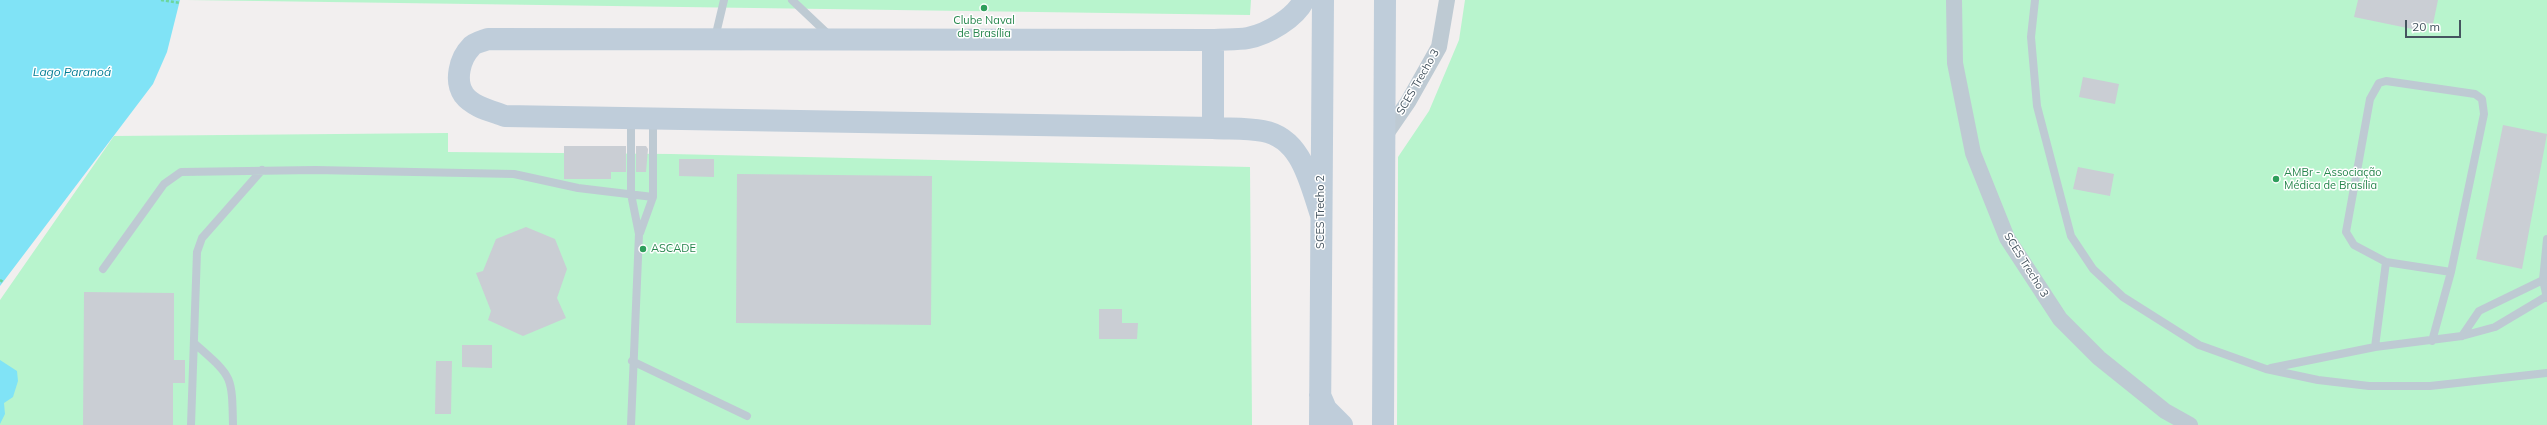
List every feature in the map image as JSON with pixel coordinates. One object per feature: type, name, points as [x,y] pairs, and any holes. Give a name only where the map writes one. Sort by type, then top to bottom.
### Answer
[{"type":"street","points":[[1304,0],[1301,7],[1279,25],[1248,38],[1213,40],[488,40],[472,46],[460,63],[459,82],[464,95],[477,105],[505,116],[653,117],[1213,128],[1264,131],[1289,143],[1300,158],[1321,215]]},
{"type":"street","name":"SCES Trecho 2","points":[[1320,425],[1323,0]]},
{"type":"street","points":[[1379,420],[1385,0]]},
{"type":"street","name":"SCES Trecho 3","points":[[1384,137],[1408,102],[1439,47],[1447,0]]},
{"type":"street","name":"SCES Trecho 3","points":[[1954,0],[1955,63],[1973,153],[2007,238],[2060,319],[2100,358],[2165,411],[2190,425]]},
{"type":"street","points":[[1213,40],[1213,128]]},
{"type":"street","points":[[1320,395],[1326,409],[1342,425]]},
{"type":"lane","points":[[714,40],[724,0]]},
{"type":"lane","points":[[792,0],[835,41]]},
{"type":"lane","points":[[2035,0],[2031,37],[2037,106],[2071,236],[2094,269],[2123,297],[2199,345],[2266,369],[2318,380],[2369,386],[2430,386],[2547,373]]},
{"type":"lane","points":[[2432,341],[2451,272],[2484,114],[2482,99],[2475,94],[2386,80],[2379,83],[2370,99],[2346,232],[2354,245],[2386,262],[2451,272]]},
{"type":"lane","points":[[631,117],[631,194],[639,234],[632,361],[631,425]]},
{"type":"lane","points":[[639,234],[653,197],[653,117]]},
{"type":"lane","points":[[103,269],[172,177],[181,172],[262,170],[514,174],[578,188],[653,197]]},
{"type":"lane","points":[[191,425],[198,252],[202,238],[262,170]]},
{"type":"lane","points":[[2266,369],[2374,347],[2432,341],[2462,336],[2495,327],[2547,297],[2545,279],[2547,239]]},
{"type":"lane","points":[[2374,347],[2386,262]]},
{"type":"lane","points":[[2462,336],[2479,312],[2545,279]]},
{"type":"lane","points":[[194,343],[226,372],[232,383],[234,425]]},
{"type":"lane","points":[[632,361],[747,416]]},
{"type":"path","points":[[161,0],[180,4]]},
{"type":"green space","name":"Clube Naval de Brasília","points":[[187,0],[1251,0],[1250,15]]},
{"type":"green space","points":[[1465,0],[2547,0],[2547,425],[1397,425],[1398,157],[1429,111],[1459,40]]},
{"type":"green space","name":"ASCADE","points":[[448,133],[448,152],[671,154],[1250,167],[1252,425],[0,425],[0,300],[114,136]]},
{"type":"water","name":"Lago Paranoá","points":[[0,0],[180,0],[167,52],[153,84],[0,286]]},
{"type":"water","points":[[0,360],[17,371],[18,381],[13,397],[4,403],[5,414],[0,424]]},
{"type":"building","points":[[2358,0],[2438,0],[2433,24],[2423,23],[2422,31],[2354,17]]},
{"type":"building","points":[[2083,77],[2119,84],[2115,104],[2079,97]]},
{"type":"building","points":[[2503,125],[2547,134],[2522,269],[2476,259]]},
{"type":"building","points":[[564,146],[626,146],[626,172],[611,172],[611,179],[564,179]]},
{"type":"building","points":[[636,146],[646,146],[648,149],[646,172],[636,172]]},
{"type":"building","points":[[679,159],[714,159],[714,177],[679,176]]},
{"type":"building","points":[[2078,167],[2114,174],[2110,196],[2073,189]]},
{"type":"building","points":[[737,174],[932,176],[931,325],[736,323]]},
{"type":"building","points":[[526,227],[555,239],[567,269],[557,298],[566,318],[523,336],[488,320],[491,311],[476,273],[483,271],[496,239]]},
{"type":"building","points":[[84,292],[174,293],[174,360],[185,360],[185,383],[173,383],[173,425],[83,425]]},
{"type":"building","points":[[1099,309],[1122,309],[1122,323],[1138,323],[1137,339],[1099,339]]},
{"type":"building","points":[[462,345],[492,345],[492,368],[462,367]]},
{"type":"building","points":[[436,361],[452,361],[451,414],[435,414]]},
{"type":"place","name":"Clube Naval de Brasília","points":[[984,8]]},
{"type":"place","name":"AMBr - Associação Médica de Brasília","points":[[2276,179]]},
{"type":"place","name":"ASCADE","points":[[643,249]]}]
